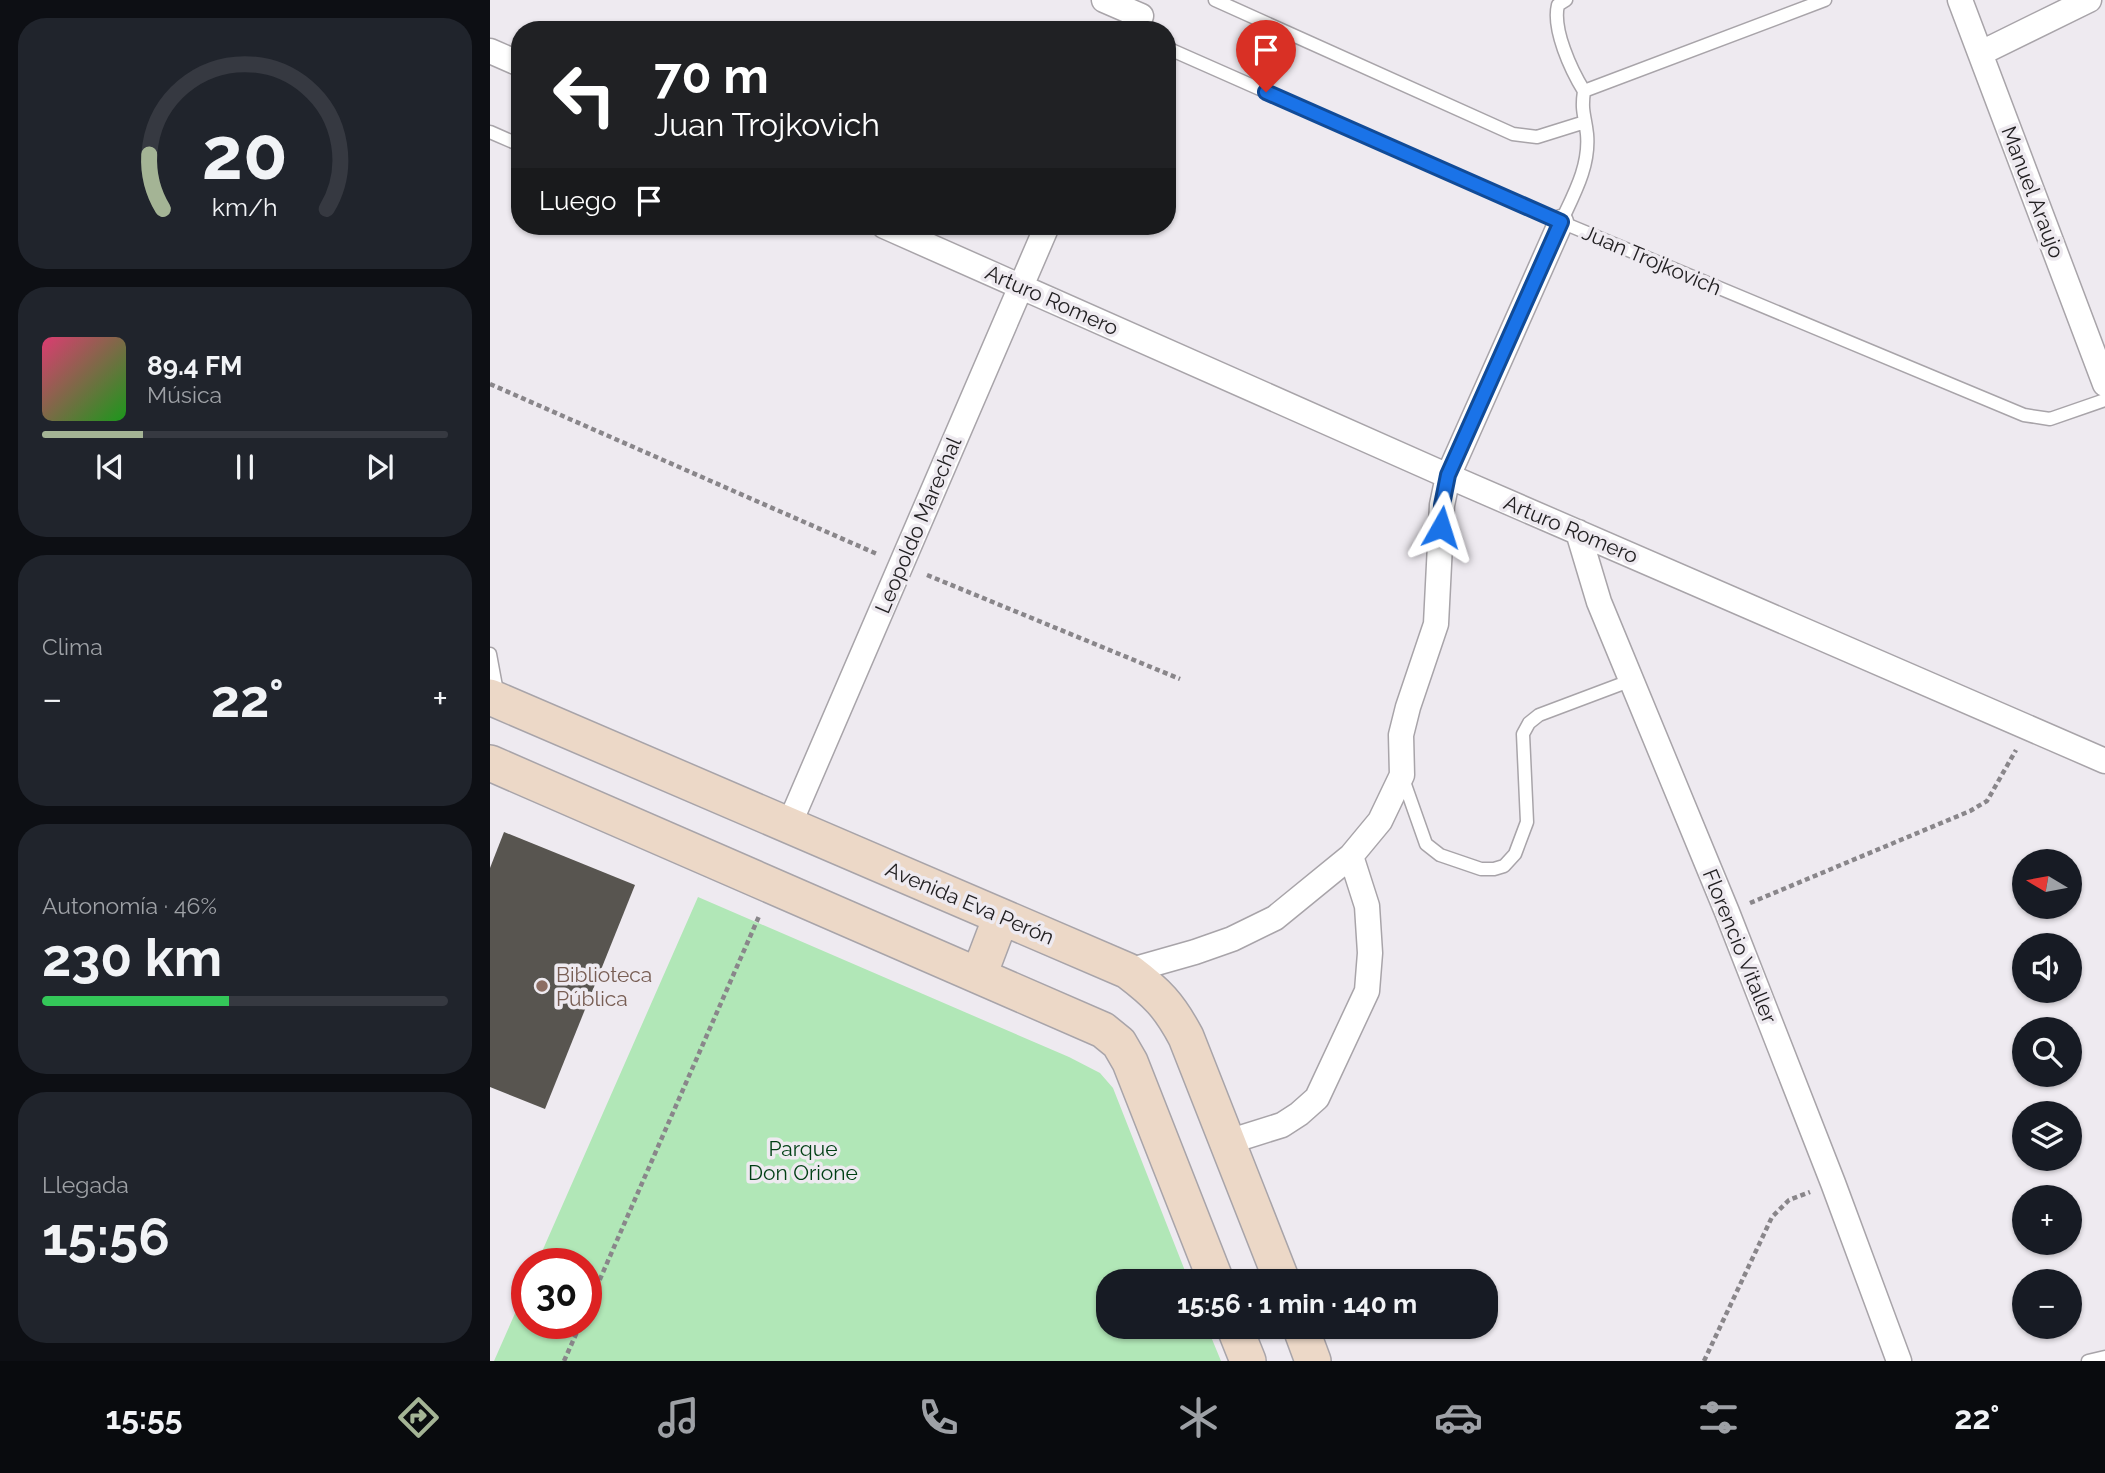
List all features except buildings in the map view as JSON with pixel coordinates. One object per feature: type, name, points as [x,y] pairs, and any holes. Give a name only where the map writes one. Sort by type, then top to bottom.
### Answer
[{"type":"main road","name":"Avenida Eva Perón","points":[[493,702],[789,825],[1128,971],[1156,992],[1172,1010],[1186,1037],[1277,1269]]},
{"type":"main road","points":[[490,764],[1103,1030],[1119,1043],[1130,1062],[1211,1269]]},
{"type":"main road","points":[[979,975],[1001,917]]},
{"type":"main road","points":[[1239,1339],[1248,1361]]},
{"type":"main road","points":[[1305,1339],[1313,1361]]},
{"type":"street","points":[[1104,0],[1141,15]]},
{"type":"street","name":"Manuel Araujo","points":[[1960,0],[2105,384]]},
{"type":"street","points":[[1981,53],[2089,0]]},
{"type":"street","points":[[490,51],[511,60]]},
{"type":"street","points":[[1128,971],[1195,953],[1275,918],[1351,856],[1380,821],[1402,775],[1401,735],[1436,624],[1442,505],[1448,475],[1561,222]]},
{"type":"street","name":"Arturo Romero","points":[[904,235],[2105,761]]},
{"type":"street","name":"Leopoldo Marechal","points":[[789,825],[1043,235]]},
{"type":"street","name":"Florencio Vitaller","points":[[1578,532],[1600,603],[1727,912],[1899,1361]]},
{"type":"street","points":[[1228,1142],[1282,1125],[1317,1098],[1367,991],[1370,953],[1367,906],[1351,856]]},
{"type":"lane","points":[[1215,0],[1513,134],[1537,137],[1585,122]]},
{"type":"lane","points":[[1561,222],[1583,176],[1587,135],[1581,107],[1584,91],[1572,71],[1555,15],[1558,5],[1566,0]]},
{"type":"lane","points":[[1584,91],[1825,0]]},
{"type":"lane","name":"Juan Trojkovich","points":[[1176,52],[1561,222],[2024,415],[2050,419],[2105,400]]},
{"type":"lane","points":[[490,132],[511,141]]},
{"type":"lane","points":[[490,654],[493,702]]},
{"type":"lane","points":[[1402,775],[1426,844],[1440,855],[1481,869],[1504,866],[1515,854],[1527,822],[1522,750],[1523,734],[1529,723],[1539,715],[1632,680]]},
{"type":"lane","points":[[2088,1361],[2105,1357]]},
{"type":"path","points":[[490,384],[902,565],[1180,679]]},
{"type":"path","points":[[1727,912],[1970,811],[1987,801],[2029,728]]},
{"type":"path","points":[[602,1275],[773,886]]},
{"type":"path","points":[[1704,1361],[1772,1217],[1789,1200],[1833,1183]]},
{"type":"path","points":[[564,1361],[574,1339]]},
{"type":"green space","name":"Parque Don Orione","points":[[698,897],[1069,1057],[1100,1073],[1113,1088],[1184,1269],[1096,1269],[1096,1339],[1212,1339],[1221,1361],[494,1361],[511,1322],[511,1339],[602,1339],[602,1248],[544,1248]]},
{"type":"place","name":"Biblioteca Pública","points":[[542,986]]},
{"type":"route","points":[[1266,92],[1561,222],[1448,475],[1441,527]]}]
